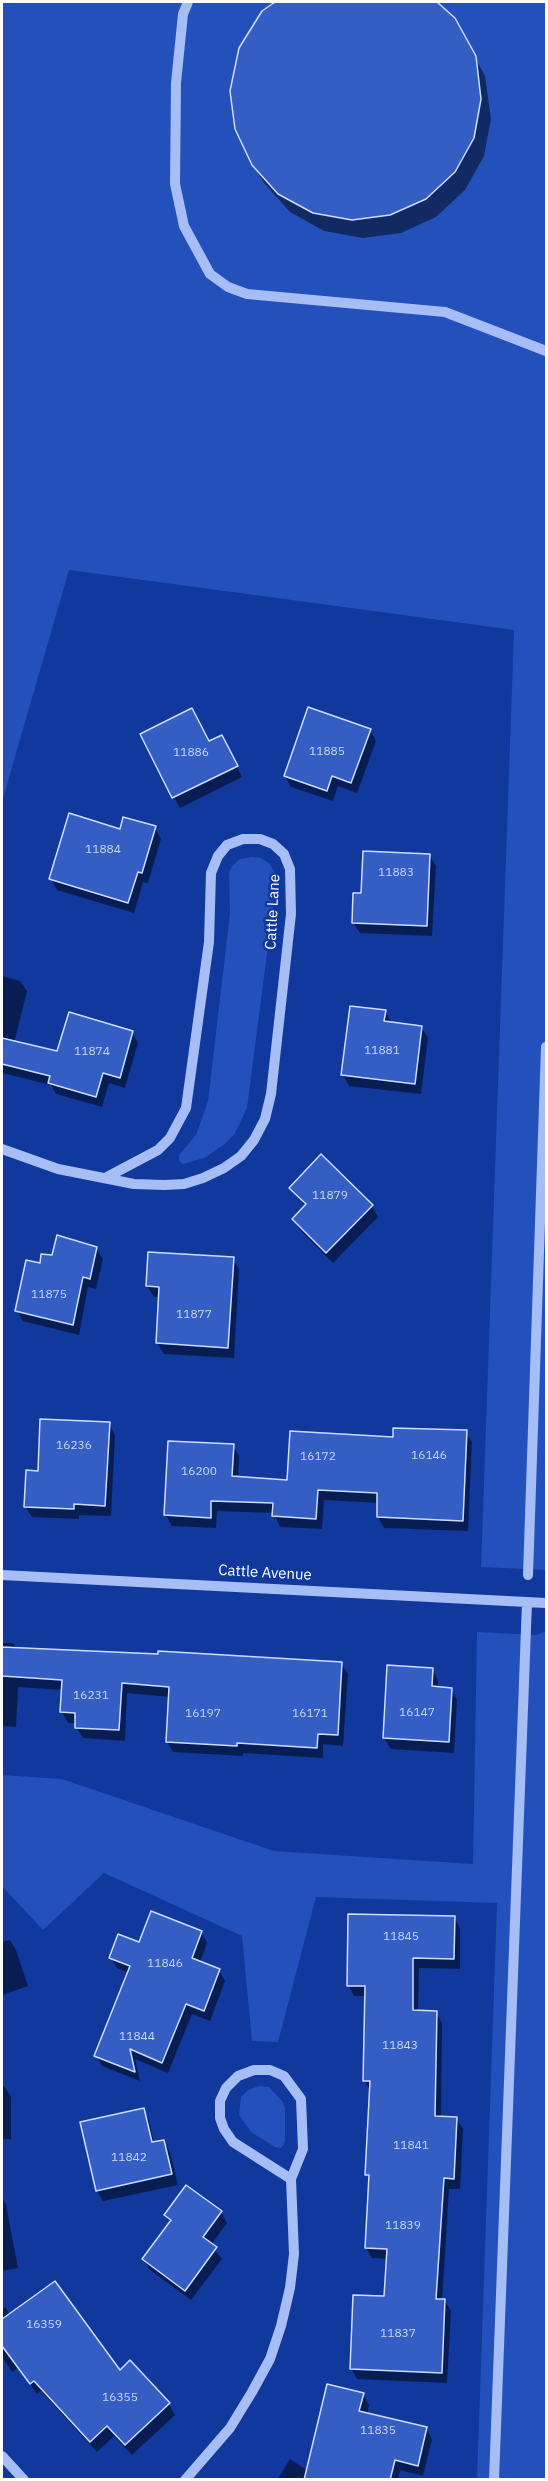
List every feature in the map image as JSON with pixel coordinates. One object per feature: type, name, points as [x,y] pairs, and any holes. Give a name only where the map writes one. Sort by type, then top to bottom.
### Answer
[{"type":"street","points":[[188,2],[183,14],[176,83],[175,184],[184,226],[210,274],[228,288],[247,294],[445,312],[546,351]]},
{"type":"street","name":"Cattle Lane","points":[[2,1149],[58,1169],[134,1184],[165,1185],[183,1184],[203,1178],[224,1168],[241,1156],[254,1140],[265,1119],[271,1094],[292,890],[290,869],[284,854],[273,844],[260,839],[243,839],[227,845],[218,856],[211,873],[206,966],[186,1108],[170,1138],[158,1150],[107,1177]]},
{"type":"street","points":[[528,1575],[546,1047]]},
{"type":"street","name":"Cattle Avenue","points":[[2,1575],[546,1604]]},
{"type":"street","points":[[494,2480],[527,1602]]},
{"type":"street","points":[[185,2480],[230,2428],[270,2359],[290,2288],[294,2254],[291,2179],[303,2149],[301,2099],[284,2076],[270,2070],[254,2070],[238,2076],[226,2088],[220,2101],[220,2118],[224,2129],[233,2142],[291,2179]]},
{"type":"street","points":[[2,2456],[24,2480]]},
{"type":"shaded area","points":[[2,2],[546,2],[546,1570],[481,1567],[514,630],[69,570],[2,802]]},
{"type":"shaded area","points":[[261,858],[270,864],[275,874],[276,884],[247,1108],[234,1135],[222,1146],[204,1158],[183,1164],[179,1161],[179,1155],[196,1135],[208,1101],[230,913],[229,872],[240,859]]},
{"type":"shaded area","points":[[546,1631],[546,2479],[477,2479],[497,1903],[316,1897],[278,2042],[252,2041],[242,1936],[104,1873],[43,1930],[2,1886],[2,1775],[62,1779],[274,1851],[473,1864],[477,1632],[536,1635]]},
{"type":"shaded area","points":[[259,2086],[269,2087],[282,2101],[285,2108],[285,2142],[281,2148],[275,2147],[251,2132],[239,2115],[241,2097],[248,2090]]},
{"type":"building","points":[[275,2],[437,2],[455,18],[476,56],[481,99],[474,138],[455,172],[426,199],[390,215],[352,220],[313,213],[278,194],[252,165],[235,129],[230,91],[239,48],[262,11]]},
{"type":"building","points":[[308,707],[371,729],[351,783],[332,776],[327,791],[284,776]]},
{"type":"building","points":[[192,708],[209,741],[222,735],[238,766],[172,798],[140,734]]},
{"type":"building","points":[[69,813],[120,829],[123,817],[156,826],[142,873],[138,872],[128,903],[49,879]]},
{"type":"building","points":[[363,851],[430,854],[427,926],[352,923],[353,893],[361,893]]},
{"type":"building","points":[[350,1006],[386,1010],[384,1021],[422,1026],[415,1084],[341,1075]]},
{"type":"building","points":[[69,1012],[133,1031],[120,1078],[103,1073],[96,1097],[48,1083],[50,1076],[2,1064],[2,1038],[57,1051]]},
{"type":"building","points":[[321,1154],[373,1205],[326,1253],[292,1219],[306,1204],[289,1188]]},
{"type":"building","points":[[57,1235],[97,1247],[90,1279],[83,1277],[73,1325],[15,1311],[26,1260],[40,1263],[41,1254],[52,1255]]},
{"type":"building","points":[[148,1252],[234,1257],[228,1348],[156,1343],[159,1287],[146,1286]]},
{"type":"building","points":[[40,1419],[110,1422],[105,1506],[74,1504],[74,1509],[24,1507],[26,1470],[38,1471]]},
{"type":"building","points":[[393,1428],[467,1430],[463,1521],[377,1517],[377,1493],[318,1490],[316,1519],[272,1516],[273,1503],[211,1501],[211,1518],[164,1515],[168,1441],[234,1444],[232,1476],[287,1480],[290,1431],[393,1437]]},
{"type":"building","points":[[2,1647],[158,1654],[158,1651],[342,1662],[338,1735],[318,1734],[317,1748],[237,1743],[237,1746],[166,1742],[169,1687],[122,1683],[119,1730],[75,1728],[75,1713],[60,1712],[62,1680],[2,1676]]},
{"type":"building","points":[[387,1665],[433,1668],[432,1686],[452,1688],[449,1742],[383,1738]]},
{"type":"building","points":[[151,1911],[202,1931],[192,1958],[220,1969],[204,2011],[186,2004],[162,2063],[130,2049],[135,2072],[94,2056],[130,1966],[109,1958],[118,1934],[139,1942]]},
{"type":"building","points":[[348,1914],[455,1916],[454,1959],[413,1958],[413,2010],[437,2011],[435,2116],[457,2117],[454,2179],[444,2178],[436,2299],[445,2299],[442,2373],[350,2369],[353,2295],[384,2296],[387,2249],[365,2248],[369,2175],[365,2175],[370,2081],[363,2081],[365,1986],[347,1986]]},
{"type":"building","points":[[144,2108],[152,2142],[164,2140],[172,2174],[96,2191],[80,2122]]},
{"type":"building","points":[[186,2185],[222,2211],[203,2237],[217,2247],[185,2291],[142,2259],[171,2220],[164,2215]]},
{"type":"building","points":[[55,2281],[120,2370],[130,2360],[170,2403],[125,2445],[107,2426],[90,2442],[34,2381],[30,2384],[2,2346],[2,2319]]},
{"type":"building","points":[[327,2384],[364,2393],[359,2411],[427,2427],[418,2466],[395,2460],[390,2480],[304,2480]]}]
